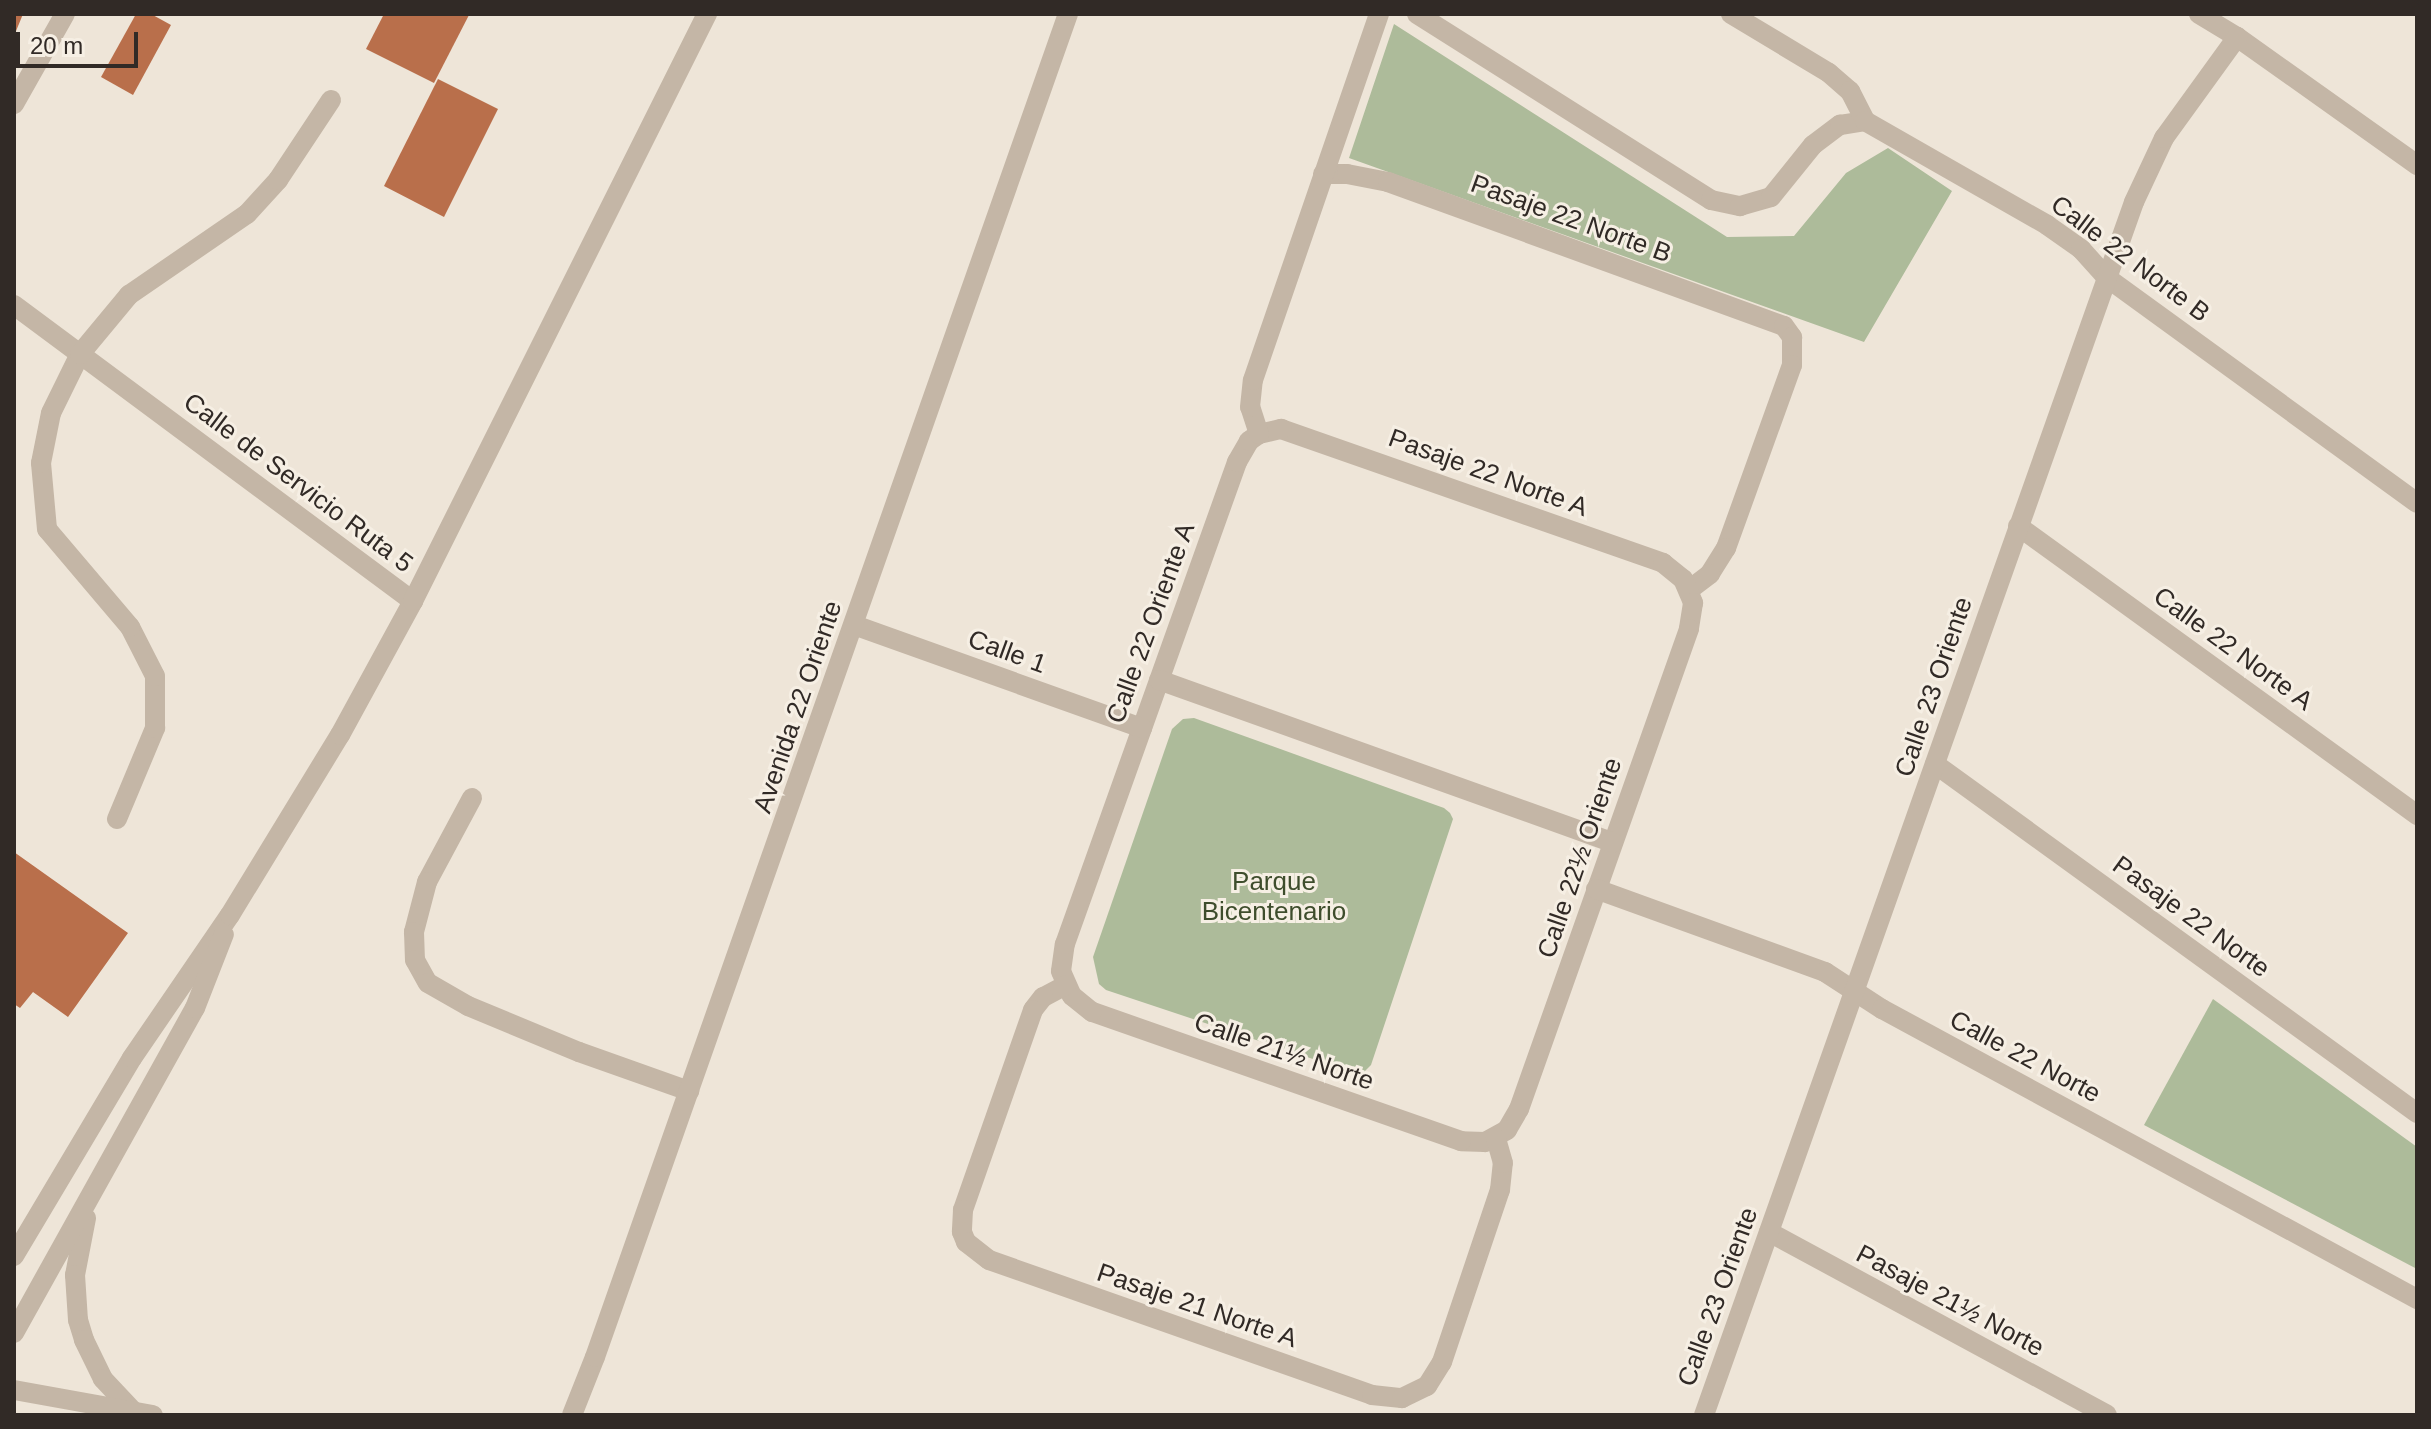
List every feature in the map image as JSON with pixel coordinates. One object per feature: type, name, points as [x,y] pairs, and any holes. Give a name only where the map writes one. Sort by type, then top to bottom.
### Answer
[{"type":"street","points":[[15,102],[65,14]]},
{"type":"street","points":[[413,601],[707,14]]},
{"type":"street","name":"Avenida 22 Oriente","points":[[572,1415],[1068,14]]},
{"type":"street","points":[[1259,434],[1250,407],[1253,380],[1379,14]]},
{"type":"street","points":[[1417,14],[1711,200],[1740,206],[1771,197],[1813,145],[1840,125],[1865,121],[1850,91],[1829,73],[1731,14]]},
{"type":"street","points":[[2199,14],[2237,37],[2417,165]]},
{"type":"street","name":"Calle 23 Oriente","points":[[1704,1415],[2134,202],[2164,138],[2237,37]]},
{"type":"street","points":[[117,819],[155,728],[155,676],[130,627],[47,529],[41,463],[51,413],[80,354],[129,295],[247,214],[278,180],[331,100]]},
{"type":"street","name":"Calle 22 Norte B","points":[[1865,121],[2047,225],[2081,249],[2106,277],[2417,503]]},
{"type":"street","name":"Pasaje 22 Norte B","points":[[1323,174],[1347,174],[1388,182],[1772,319],[1784,326],[1792,337],[1795,351],[1792,365],[1726,548],[1710,574],[1689,590]]},
{"type":"street","name":"Calle de Servicio Ruta 5","points":[[14,305],[413,601],[340,735],[230,915],[132,1058],[14,1256]]},
{"type":"street","name":"Pasaje 22 Norte A","points":[[1259,434],[1281,429],[1293,431],[1648,558],[1674,570],[1689,590]]},
{"type":"street","name":"Calle 22 Oriente A","points":[[1066,985],[1061,971],[1065,944],[1237,462],[1249,441],[1259,434]]},
{"type":"street","name":"Calle 22 Norte A","points":[[2018,526],[2417,815]]},
{"type":"street","name":"Calle 22½ Oriente","points":[[1496,1138],[1515,1120],[1689,629],[1693,603],[1689,590]]},
{"type":"street","name":"Calle 1","points":[[854,625],[1142,728]]},
{"type":"street","points":[[1159,680],[1613,843]]},
{"type":"street","name":"Pasaje 22 Norte","points":[[1935,764],[2417,1113]]},
{"type":"street","points":[[472,798],[427,882],[414,932],[415,960],[428,983],[468,1006],[565,1047],[689,1091]]},
{"type":"street","name":"Calle 22 Norte","points":[[1596,889],[1825,972],[1882,1009],[2417,1299]]},
{"type":"street","name":"Calle de Servicio Ruta 5","points":[[14,1333],[195,1008],[218,955],[230,915]]},
{"type":"street","name":"Calle 21½ Norte","points":[[1066,985],[1081,1006],[1107,1018],[1461,1141],[1473,1143],[1496,1138]]},
{"type":"street","name":"Pasaje 21 Norte A","points":[[1066,985],[1043,997],[1028,1024],[963,1210],[962,1232],[966,1242],[989,1260],[1372,1395],[1387,1399],[1416,1394],[1437,1375],[1500,1190],[1503,1163],[1496,1138]]},
{"type":"street","points":[[94,1190],[75,1275],[78,1320],[103,1379],[143,1413]]},
{"type":"street","name":"Pasaje 21½ Norte","points":[[1769,1232],[2107,1415]]},
{"type":"street","points":[[14,1390],[143,1413]]},
{"type":"green space","points":[[1394,24],[1727,237],[1794,236],[1846,173],[1888,148],[1952,191],[1864,342],[1349,158]]},
{"type":"green space","name":"Parque Bicentenario","points":[[1194,718],[1444,808],[1453,819],[1371,1065],[1364,1072],[1355,1073],[1106,990],[1099,984],[1093,957],[1172,729],[1183,719]]},
{"type":"green space","points":[[2213,999],[2417,1147],[2417,1269],[2144,1125]]},
{"type":"building","points":[[14,14],[23,14],[14,36]]},
{"type":"building","points":[[136,14],[151,14],[171,25],[133,95],[101,77]]},
{"type":"building","points":[[384,14],[469,15],[434,83],[366,49]]},
{"type":"building","points":[[438,79],[498,109],[444,217],[384,186]]},
{"type":"building","points":[[14,852],[128,933],[68,1017],[33,992],[20,1008],[14,1004]]}]
